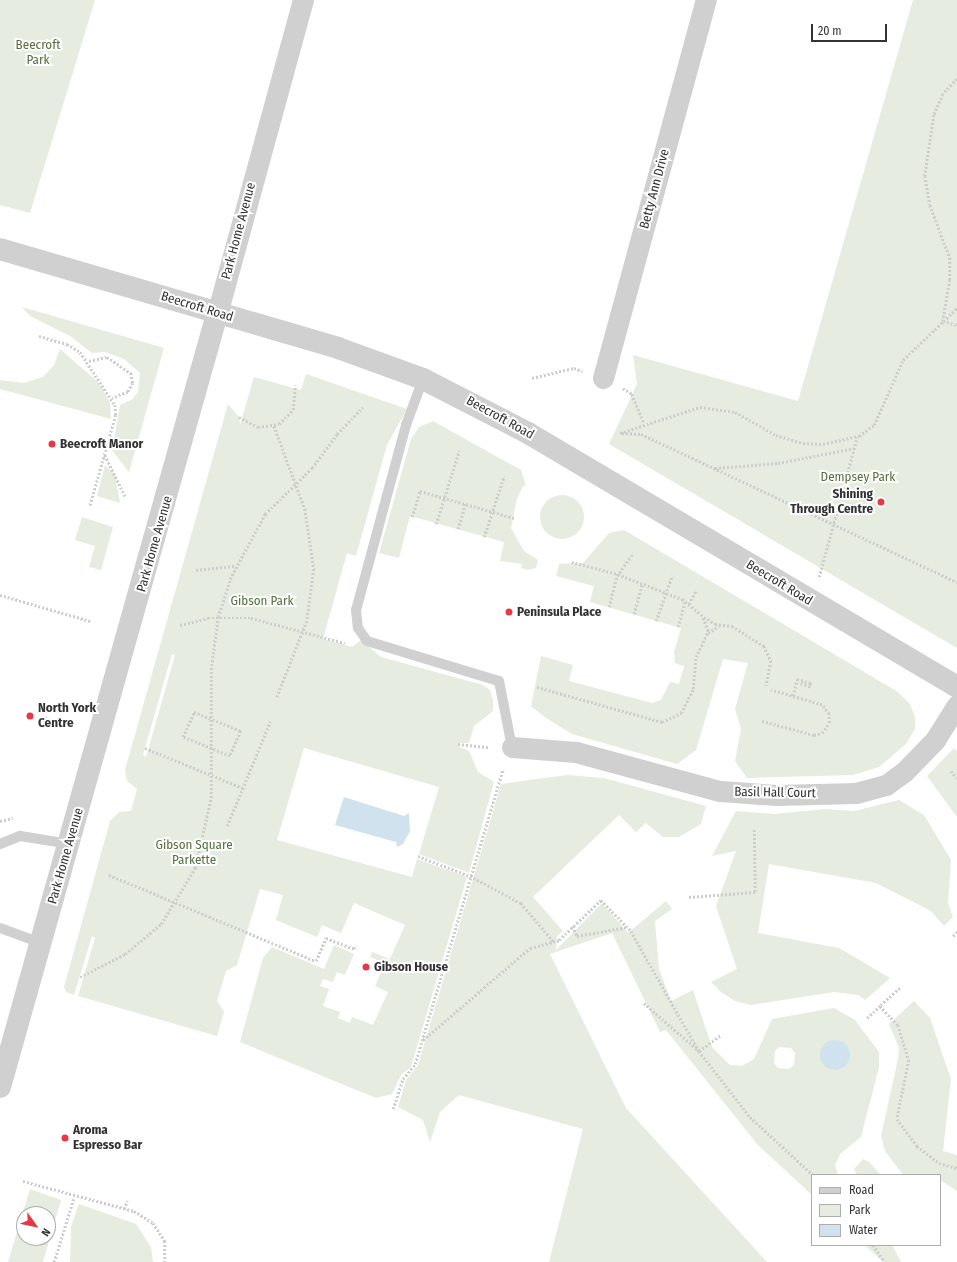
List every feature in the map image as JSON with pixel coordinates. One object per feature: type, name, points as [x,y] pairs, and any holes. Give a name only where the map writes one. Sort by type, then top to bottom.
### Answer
[{"type":"street","name":"Park Home Avenue","points":[[0,1087],[70,844],[303,0]]},
{"type":"street","name":"Betty Ann Drive","points":[[603,378],[706,0]]},
{"type":"street","name":"Beecroft Road","points":[[0,249],[217,314],[338,348],[423,379],[528,433],[812,603],[957,687]]},
{"type":"street","name":"Basil Hall Court","points":[[512,747],[576,752],[720,791],[776,795],[856,792],[886,784],[904,772],[935,740],[957,706]]},
{"type":"lane","points":[[423,379],[406,425],[356,610],[361,632],[367,641],[499,681],[512,747]]},
{"type":"lane","points":[[0,844],[20,836],[70,844]]},
{"type":"lane","points":[[0,928],[41,943]]},
{"type":"path","points":[[943,321],[950,280],[948,249],[927,188],[926,159],[934,115],[944,94],[957,80]]},
{"type":"path","points":[[957,308],[903,360],[874,425],[858,436],[823,444],[803,443],[776,436],[742,415],[711,407],[683,410],[620,433],[641,434],[835,523],[957,582]]},
{"type":"path","points":[[943,321],[957,325]]},
{"type":"path","points":[[38,336],[67,344],[88,361],[112,398],[116,415],[90,506]]},
{"type":"path","points":[[88,361],[107,357],[131,373],[133,383],[128,392],[112,398]]},
{"type":"path","points":[[532,378],[574,368],[603,378],[632,394],[644,424]]},
{"type":"path","points":[[239,417],[255,426],[274,426],[293,410],[295,385]]},
{"type":"path","points":[[80,977],[134,947],[161,924],[176,903],[202,850],[212,775],[211,670],[218,617],[235,566],[265,514],[363,407]]},
{"type":"path","points":[[274,426],[305,509],[314,558],[313,587],[304,632],[277,697]]},
{"type":"path","points":[[812,603],[858,436]]},
{"type":"path","points":[[714,468],[778,463],[855,448]]},
{"type":"path","points":[[436,524],[459,451]]},
{"type":"path","points":[[105,454],[125,496]]},
{"type":"path","points":[[484,537],[504,476]]},
{"type":"path","points":[[412,517],[420,491],[514,518]]},
{"type":"path","points":[[458,529],[465,504]]},
{"type":"path","points":[[609,607],[618,576],[633,553]]},
{"type":"path","points":[[570,562],[618,576],[685,601],[702,616],[715,624],[725,625],[764,646],[771,663],[766,686]]},
{"type":"path","points":[[196,570],[235,566]]},
{"type":"path","points":[[656,621],[664,593],[672,576]]},
{"type":"path","points":[[634,614],[642,585]]},
{"type":"path","points":[[689,604],[696,590]]},
{"type":"path","points":[[0,595],[90,621]]},
{"type":"path","points":[[678,627],[685,601]]},
{"type":"path","points":[[702,616],[707,635]]},
{"type":"path","points":[[180,625],[218,617],[257,619],[347,643],[361,632]]},
{"type":"path","points":[[537,687],[654,721],[670,720],[681,714],[690,699],[696,657],[707,635],[714,628],[725,625]]},
{"type":"path","points":[[793,696],[798,678],[812,682],[810,686],[799,683]]},
{"type":"path","points":[[762,721],[810,734],[826,730],[830,720],[826,709],[793,696],[771,690]]},
{"type":"path","points":[[194,712],[241,731],[230,756],[211,748],[184,737],[194,712]]},
{"type":"path","points":[[45,717],[53,720]]},
{"type":"path","points":[[227,826],[270,722]]},
{"type":"path","points":[[393,1109],[401,1082],[414,1069],[497,783],[512,747],[458,744]]},
{"type":"path","points":[[145,748],[242,788]]},
{"type":"path","points":[[951,771],[957,778]]},
{"type":"path","points":[[689,898],[755,892],[754,828]]},
{"type":"path","points":[[418,856],[470,876],[521,903],[553,941]]},
{"type":"path","points":[[109,875],[316,961],[326,938],[354,949],[355,944]]},
{"type":"path","points":[[423,1040],[530,948],[553,941],[573,926],[601,900],[628,927],[699,1051],[750,1117],[813,1174]]},
{"type":"path","points":[[573,926],[577,936],[628,927]]},
{"type":"path","points":[[953,936],[957,932]]},
{"type":"path","points":[[867,1018],[900,988]]},
{"type":"path","points":[[644,1003],[699,1051]]},
{"type":"path","points":[[880,1006],[898,1025],[908,1060],[898,1118],[917,1146],[939,1164],[957,1168]]},
{"type":"path","points":[[699,1051],[721,1035]]},
{"type":"path","points":[[23,1181],[74,1197],[124,1209],[153,1223],[166,1241],[165,1262]]},
{"type":"path","points":[[54,1262],[74,1197]]},
{"type":"path","points":[[124,1209],[127,1201]]},
{"type":"path","points":[[874,1246],[885,1262]]},
{"type":"green space","name":"Beecroft Park","points":[[0,0],[95,0],[30,213],[0,205]]},
{"type":"green space","name":"Dempsey Park","points":[[913,0],[957,0],[957,648],[609,444],[637,384],[633,355],[798,401]]},
{"type":"green space","points":[[22,307],[164,348],[129,472],[112,450],[120,405],[133,399],[138,392],[140,373],[124,359],[105,352],[92,353],[70,336],[30,316]]},
{"type":"green space","points":[[60,349],[99,383],[110,403],[111,419],[0,389],[0,380],[24,383],[43,377],[54,365]]},
{"type":"green space","points":[[306,374],[407,409],[387,445],[356,556],[347,553],[323,639],[352,647],[361,640],[381,657],[483,685],[490,690],[493,700],[493,711],[474,726],[469,743],[459,743],[458,746],[469,751],[478,772],[494,782],[469,873],[419,854],[439,787],[304,748],[277,840],[412,877],[417,859],[467,877],[411,1067],[401,1075],[392,1094],[376,1098],[240,1042],[263,958],[272,947],[324,969],[334,945],[354,954],[345,975],[337,972],[333,982],[323,979],[320,986],[329,989],[323,1006],[340,1012],[338,1018],[350,1023],[352,1017],[373,1025],[388,992],[375,986],[385,963],[370,957],[372,952],[390,959],[405,925],[354,903],[341,933],[322,925],[317,937],[276,920],[283,895],[260,889],[237,965],[226,971],[217,1001],[224,1012],[217,1036],[78,996],[95,938],[92,936],[74,995],[66,992],[64,987],[110,821],[119,812],[131,811],[137,789],[127,781],[125,770],[228,404],[239,417],[240,425],[254,377],[301,390]],"holes":[[[172,654],[175,655],[146,757],[143,755]]]},
{"type":"green space","points":[[433,421],[521,470],[526,486],[524,485],[517,498],[511,528],[524,551],[538,560],[536,568],[528,570],[521,568],[522,564],[500,561],[504,542],[410,516],[399,558],[379,553],[411,439],[419,427]]},
{"type":"green space","points":[[105,465],[115,475],[120,503],[97,496]]},
{"type":"green space","points":[[558,495],[566,495],[578,501],[584,513],[584,521],[578,533],[566,539],[558,539],[546,533],[540,521],[540,513],[546,501]]},
{"type":"green space","points":[[82,517],[113,527],[101,570],[89,567],[95,546],[75,540]]},
{"type":"green space","points":[[624,530],[898,692],[910,704],[915,717],[915,729],[906,744],[879,767],[853,775],[747,778],[735,761],[741,729],[735,709],[748,663],[723,659],[696,750],[677,764],[572,734],[546,718],[531,706],[541,656],[573,665],[569,681],[652,703],[661,700],[670,682],[679,684],[684,666],[675,663],[674,652],[681,628],[590,602],[594,586],[556,576],[559,564],[583,563],[609,533]]},
{"type":"green space","points":[[954,748],[957,751],[957,817],[927,776]]},
{"type":"green space","points":[[567,775],[604,778],[706,806],[701,824],[679,837],[663,837],[646,823],[636,832],[619,815],[533,897],[563,931],[557,936],[556,950],[602,903],[628,933],[666,901],[672,909],[655,921],[659,969],[671,1001],[693,990],[712,1047],[730,1065],[742,1066],[754,1059],[772,1019],[834,1008],[855,1020],[879,1052],[879,1067],[861,1137],[840,1154],[835,1165],[838,1174],[811,1174],[811,1194],[757,1144],[666,1030],[660,1032],[612,933],[550,954],[626,1108],[767,1262],[549,1262],[583,1129],[459,1095],[440,1112],[430,1142],[423,1120],[398,1107],[406,1080],[418,1065],[501,784]],"holes":[[[836,1040],[847,1064],[833,1070],[822,1047]],[[779,1047],[791,1048],[795,1053],[794,1065],[789,1069],[778,1068],[774,1063],[775,1051]]]},
{"type":"green space","points":[[899,800],[924,815],[951,860],[948,903],[953,917],[944,926],[931,911],[876,883],[769,864],[758,933],[839,948],[890,978],[865,1000],[858,995],[834,992],[751,1005],[735,1001],[721,992],[711,982],[737,969],[716,906],[736,851],[712,856],[736,811],[774,814],[826,809],[854,811]]},
{"type":"green space","points":[[914,1001],[930,1018],[951,1079],[943,1151],[957,1155],[957,1191],[941,1181],[941,1174],[902,1174],[885,1151],[881,1136],[898,1059],[899,1048],[889,1024]]},
{"type":"green space","points":[[863,1159],[869,1162],[880,1174],[856,1174],[854,1169]]},
{"type":"green space","points":[[30,1189],[61,1200],[56,1217],[56,1206],[25,1206]]},
{"type":"green space","points":[[79,1204],[136,1224],[151,1247],[153,1262],[70,1262],[71,1227]]},
{"type":"green space","points":[[16,1235],[16,1246],[48,1246],[43,1262],[8,1262]]},
{"type":"green space","points":[[866,1246],[893,1246],[901,1262],[883,1262]]},
{"type":"water","points":[[344,797],[404,816],[409,813],[410,831],[403,844],[397,847],[396,842],[335,825]]},
{"type":"water","points":[[835,1040],[841,1041],[849,1049],[849,1061],[841,1069],[835,1070],[829,1069],[821,1061],[820,1055],[821,1049],[829,1041]]},
{"type":"place","name":"Beecroft Manor","points":[[52,444]]},
{"type":"place","name":"Shining Through Centre","points":[[881,502]]},
{"type":"place","name":"Peninsula Place","points":[[509,612]]},
{"type":"place","name":"North York Centre","points":[[30,716]]},
{"type":"place","name":"Gibson House","points":[[366,967]]},
{"type":"place","name":"Aroma Espresso Bar","points":[[65,1138]]},
{"type":"park label","name":"Gibson Park","points":[[262,601]]},
{"type":"park label","name":"Gibson Square Parkette","points":[[194,854]]}]
